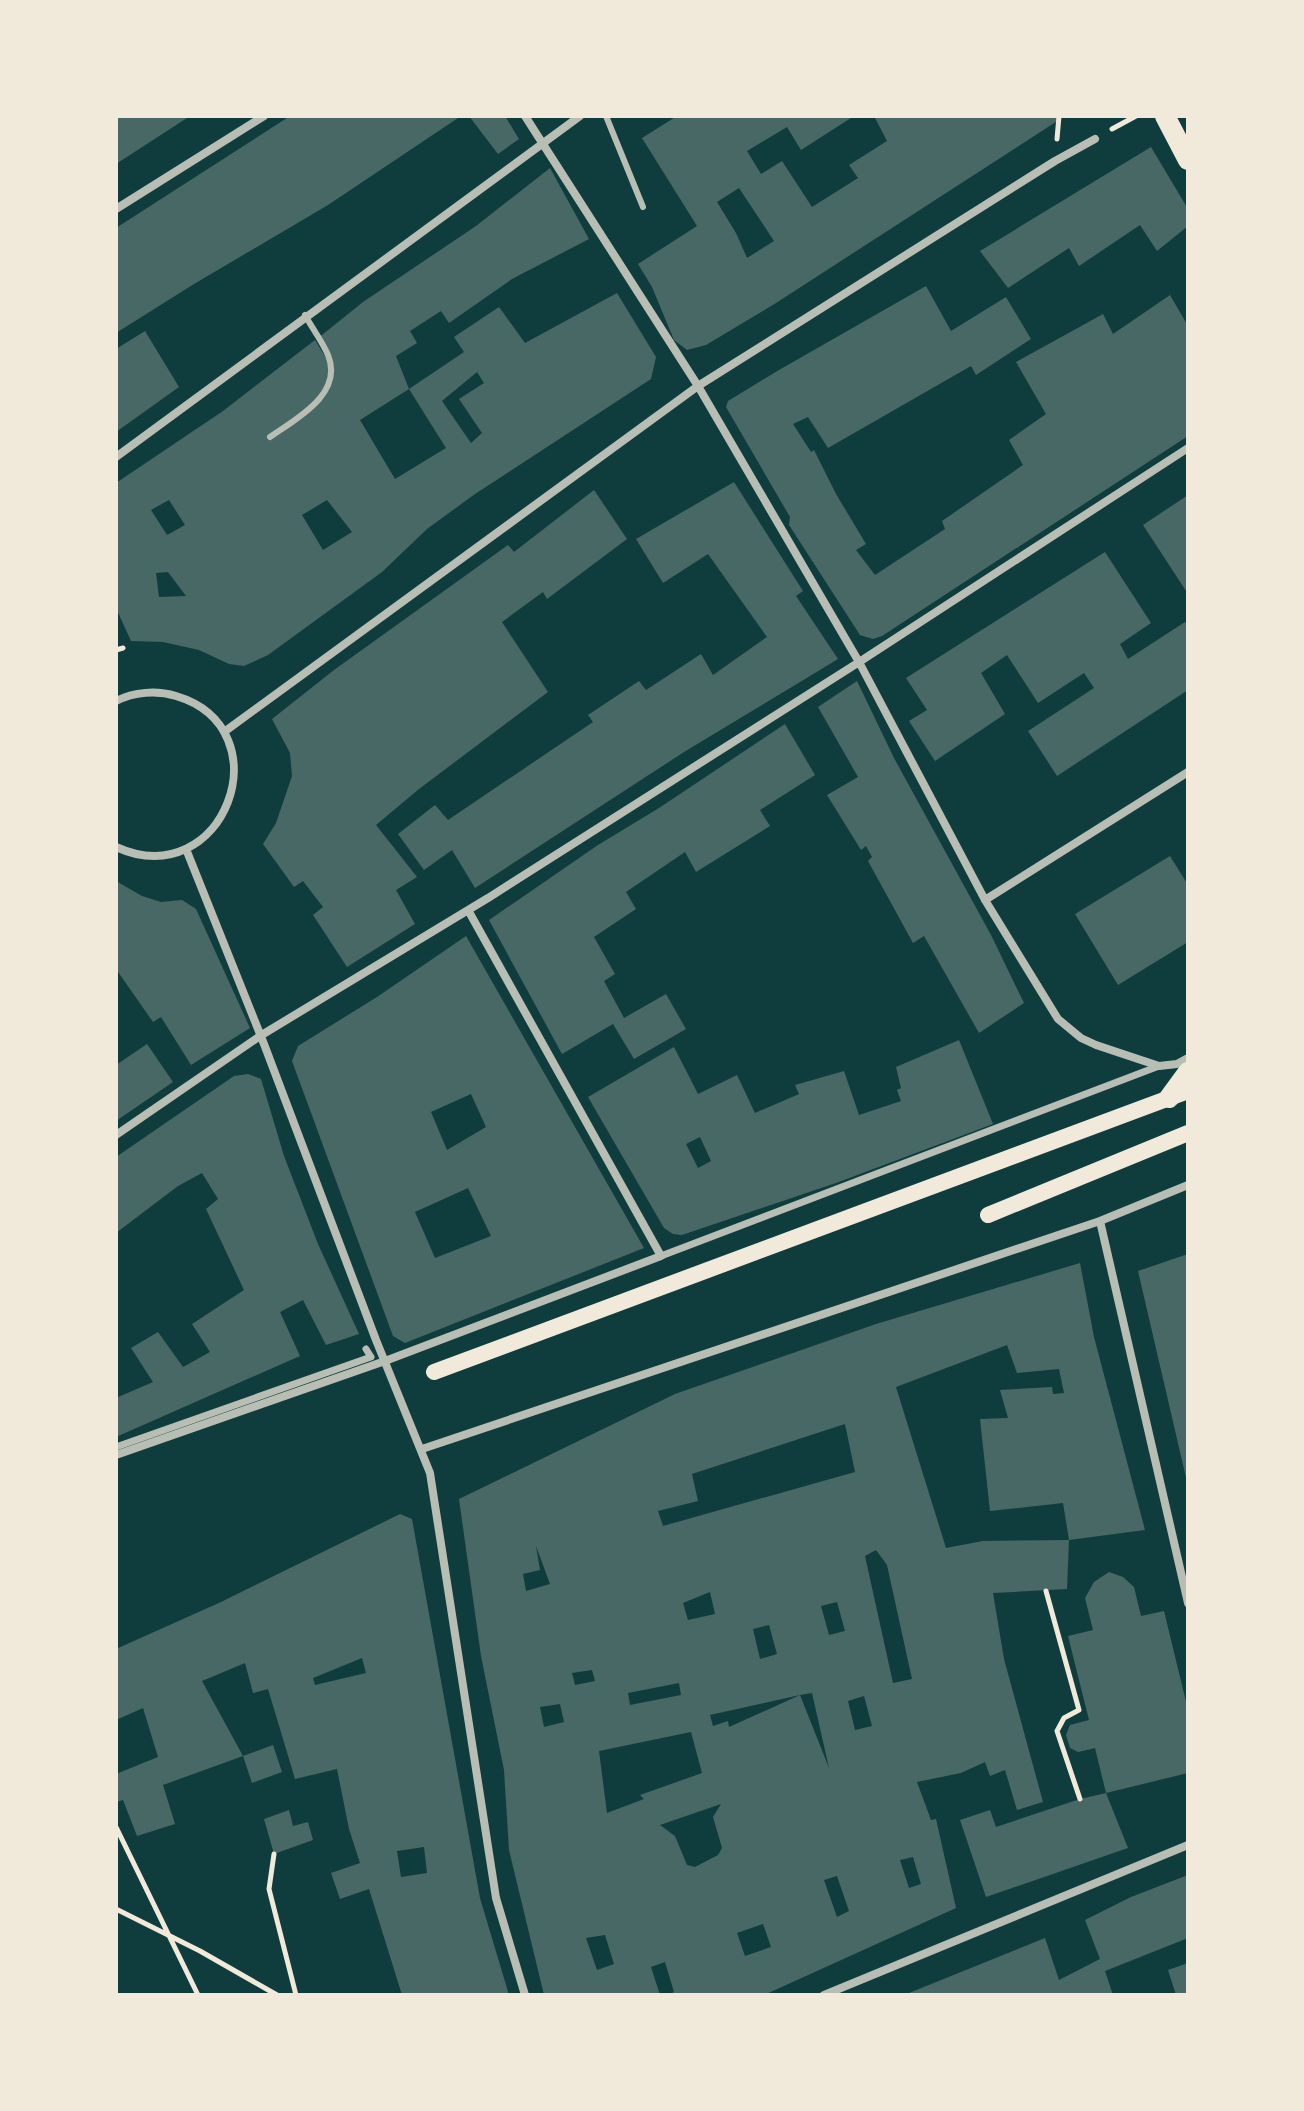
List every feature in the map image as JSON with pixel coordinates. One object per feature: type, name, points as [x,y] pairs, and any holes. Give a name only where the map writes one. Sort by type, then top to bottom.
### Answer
[{"type":"main road","points":[[1165,116],[1188,160]]},
{"type":"main road","points":[[434,1372],[1178,1094],[1188,1072]]},
{"type":"main road","points":[[988,1215],[1188,1133]]},
{"type":"street","points":[[116,209],[264,116]]},
{"type":"street","points":[[525,116],[698,386],[859,662],[985,900],[1058,1019],[1081,1038],[1096,1045],[1159,1066]]},
{"type":"street","points":[[116,457],[305,315],[580,116]]},
{"type":"street","points":[[224,732],[698,386],[1055,161],[1095,139]]},
{"type":"street","points":[[116,1135],[260,1036],[468,910],[859,662],[1188,448]]},
{"type":"street","points":[[116,847],[132,854],[159,856],[186,849],[209,834],[226,812],[234,786],[233,758],[224,732],[209,713],[189,700],[166,693],[143,692],[117,696]]},
{"type":"street","points":[[985,900],[1188,772]]},
{"type":"street","points":[[186,849],[430,1473],[496,1898],[525,1995]]},
{"type":"street","points":[[468,910],[661,1256]]},
{"type":"street","points":[[116,1455],[385,1361],[1159,1066],[1177,1064],[1188,1058]]},
{"type":"street","points":[[422,1449],[1100,1221],[1188,1185]]},
{"type":"street","points":[[1100,1221],[1188,1603]]},
{"type":"street","points":[[116,1447],[371,1357],[366,1349]]},
{"type":"street","points":[[824,1995],[1188,1845]]},
{"type":"lane","points":[[606,116],[643,207]]},
{"type":"lane","points":[[270,437],[312,407],[328,387],[331,373],[329,357],[305,315]]},
{"type":"path","points":[[1095,139],[1136,116]]},
{"type":"path","points":[[1046,1591],[1079,1710],[1064,1718],[1057,1731],[1080,1799]]},
{"type":"path","points":[[116,1827],[198,1995]]},
{"type":"path","points":[[274,1854],[269,1889],[296,1995]]},
{"type":"path","points":[[116,1909],[277,1995]]},
{"type":"building","points":[[116,116],[190,116],[116,164]]},
{"type":"building","points":[[290,116],[461,116],[328,205],[116,333],[116,228]]},
{"type":"building","points":[[469,116],[505,116],[519,139],[498,154]]},
{"type":"building","points":[[677,116],[854,116],[801,150],[787,127],[747,151],[761,174],[782,161],[812,207],[858,178],[849,165],[887,141],[874,116],[1065,116],[776,303],[706,345],[687,350],[674,340],[652,287],[638,264],[697,226],[642,138]],"holes":[[[739,188],[774,241],[747,258],[717,202]]]},
{"type":"building","points":[[1151,147],[1188,209],[1188,226],[1157,251],[1140,225],[1079,266],[1069,248],[1008,288],[980,251]]},
{"type":"building","points":[[550,168],[589,239],[512,279],[449,323],[441,311],[410,331],[417,343],[396,356],[409,389],[464,352],[454,337],[499,307],[525,343],[617,293],[656,357],[651,379],[475,494],[427,529],[382,572],[268,655],[244,666],[229,664],[199,650],[163,642],[131,641],[116,608],[116,483],[223,411],[315,340],[334,371],[317,339],[363,302],[476,226]],"holes":[[[477,372],[484,383],[459,399],[482,433],[471,443],[442,401]],[[409,389],[446,448],[395,479],[360,420]],[[169,500],[185,525],[167,535],[151,510]],[[327,500],[352,532],[323,550],[302,515]],[[168,572],[186,596],[159,597],[156,573]]]},
{"type":"building","points":[[926,286],[951,331],[1006,297],[1031,339],[976,375],[971,366],[828,448],[808,417],[793,424],[811,452],[814,450],[866,544],[856,550],[875,575],[945,529],[942,521],[1023,465],[1009,440],[1046,414],[1016,362],[1103,314],[1113,334],[1170,295],[1188,326],[1188,436],[873,639],[860,635],[789,525],[790,517],[726,407],[728,401],[779,370]]},
{"type":"building","points":[[145,331],[179,387],[116,432],[116,349]]},
{"type":"building","points":[[734,482],[803,591],[796,596],[838,659],[684,752],[475,888],[452,850],[424,870],[398,834],[435,805],[448,820],[593,722],[588,715],[639,681],[646,690],[701,654],[713,675],[767,637],[708,554],[663,583],[636,539]]},
{"type":"building","points":[[594,490],[627,539],[547,599],[543,592],[502,622],[548,692],[376,825],[417,877],[396,890],[415,924],[347,967],[313,915],[323,907],[303,881],[294,887],[263,844],[276,823],[292,776],[290,753],[272,719],[334,670],[508,545],[514,552]]},
{"type":"building","points":[[1188,495],[1188,594],[1143,525]]},
{"type":"building","points":[[1105,552],[1151,623],[1120,644],[1128,659],[1185,622],[1188,627],[1188,690],[1057,776],[1028,731],[1094,688],[1084,673],[1038,703],[1007,655],[981,673],[1005,714],[935,761],[909,721],[927,710],[906,678]]},
{"type":"building","points":[[857,681],[894,758],[991,935],[1024,1003],[979,1033],[924,936],[913,943],[868,861],[872,857],[866,846],[861,850],[827,795],[858,777],[818,707]]},
{"type":"building","points":[[785,724],[815,775],[760,810],[770,826],[696,872],[685,852],[626,892],[636,909],[594,937],[615,974],[604,981],[624,1018],[666,994],[686,1029],[634,1059],[613,1024],[562,1054],[489,920]]},
{"type":"building","points":[[1170,856],[1188,885],[1188,942],[1118,985],[1075,914]]},
{"type":"building","points":[[116,881],[142,896],[161,902],[182,900],[196,909],[250,1028],[191,1065],[161,1017],[153,1022],[116,969]]},
{"type":"building","points":[[466,936],[644,1248],[405,1343],[393,1336],[292,1061],[298,1046]],"holes":[[[471,1094],[486,1127],[447,1150],[431,1112]],[[468,1188],[491,1236],[435,1258],[415,1212]]]},
{"type":"building","points":[[959,1040],[993,1124],[836,1183],[682,1235],[664,1228],[588,1097],[674,1047],[698,1094],[737,1075],[755,1113],[799,1094],[795,1085],[844,1071],[859,1115],[901,1101],[896,1067]],"holes":[[[700,1137],[711,1161],[698,1168],[686,1144]]]},
{"type":"building","points":[[147,1044],[173,1082],[116,1121],[116,1065]]},
{"type":"building","points":[[248,1074],[261,1079],[284,1156],[318,1244],[359,1334],[326,1345],[303,1300],[280,1312],[300,1356],[116,1437],[116,1398],[153,1382],[131,1348],[158,1332],[183,1367],[210,1352],[192,1324],[244,1290],[206,1209],[218,1199],[202,1173],[178,1186],[116,1233],[116,1157],[234,1076]]},
{"type":"building","points":[[1188,1254],[1188,1482],[1187,1482],[1138,1271]]},
{"type":"building","points":[[1080,1263],[1094,1337],[1145,1530],[1069,1540],[1067,1589],[993,1593],[1004,1659],[1043,1802],[1017,1810],[1005,1770],[990,1776],[985,1762],[961,1773],[917,1782],[931,1820],[936,1819],[956,1908],[764,1995],[668,1995],[674,1992],[665,1962],[651,1967],[660,1995],[544,1995],[509,1850],[504,1770],[481,1656],[459,1499],[675,1394],[876,1324]],"holes":[[[1007,1345],[1017,1373],[1059,1369],[1064,1393],[1053,1394],[1052,1387],[1000,1390],[1008,1418],[980,1419],[990,1511],[1063,1503],[1069,1540],[983,1541],[946,1548],[896,1387]],[[845,1424],[855,1472],[663,1526],[658,1511],[698,1501],[692,1474]],[[536,1546],[550,1584],[526,1591],[523,1574],[540,1570]],[[876,1550],[887,1565],[912,1679],[893,1683],[865,1556]],[[710,1592],[715,1614],[688,1620],[683,1603]],[[837,1602],[845,1631],[829,1635],[821,1606]],[[769,1625],[777,1654],[760,1659],[753,1629]],[[592,1670],[595,1681],[575,1685],[572,1673]],[[679,1683],[681,1695],[630,1705],[628,1693]],[[812,1693],[829,1768],[800,1695]],[[800,1695],[729,1727],[728,1721],[713,1726],[710,1715]],[[864,1696],[872,1726],[855,1730],[848,1701]],[[560,1704],[564,1722],[544,1727],[540,1707]],[[691,1732],[702,1773],[640,1795],[644,1799],[607,1813],[599,1751]],[[721,1804],[713,1817],[722,1848],[718,1855],[695,1867],[687,1865],[675,1836],[660,1825]],[[913,1857],[921,1884],[909,1888],[900,1860]],[[837,1876],[849,1911],[837,1917],[824,1880]],[[763,1924],[771,1947],[745,1956],[737,1933]],[[605,1935],[614,1964],[597,1970],[586,1938]]]},
{"type":"building","points":[[400,1514],[412,1519],[480,1898],[509,1995],[402,1995],[369,1889],[340,1899],[331,1873],[360,1863],[349,1829],[337,1769],[295,1779],[268,1689],[253,1693],[245,1663],[202,1681],[243,1756],[163,1785],[175,1824],[137,1836],[123,1800],[116,1802],[116,1774],[158,1757],[143,1708],[116,1720],[116,1649],[221,1602]],"holes":[[[362,1658],[366,1673],[315,1685],[313,1678]],[[424,1847],[427,1873],[401,1877],[397,1851]]]},
{"type":"building","points":[[1109,1572],[1123,1577],[1134,1587],[1141,1616],[1164,1611],[1188,1710],[1188,1773],[1106,1793],[1095,1748],[1078,1752],[1070,1748],[1066,1735],[1070,1725],[1089,1720],[1068,1636],[1093,1630],[1085,1598],[1094,1582]]},
{"type":"building","points":[[273,1745],[282,1772],[252,1783],[243,1756]]},
{"type":"building","points":[[1106,1793],[1128,1848],[986,1897],[960,1820],[990,1810],[996,1827]]},
{"type":"building","points":[[289,1810],[293,1826],[308,1822],[313,1840],[274,1854],[264,1819]]},
{"type":"building","points":[[1188,1875],[1188,1938],[1105,1971],[1113,1995],[904,1995],[1045,1938],[1059,1980],[1100,1959],[1085,1920],[1131,1897]]},
{"type":"building","points":[[1188,1963],[1188,1995],[1176,1995],[1168,1970]]}]
